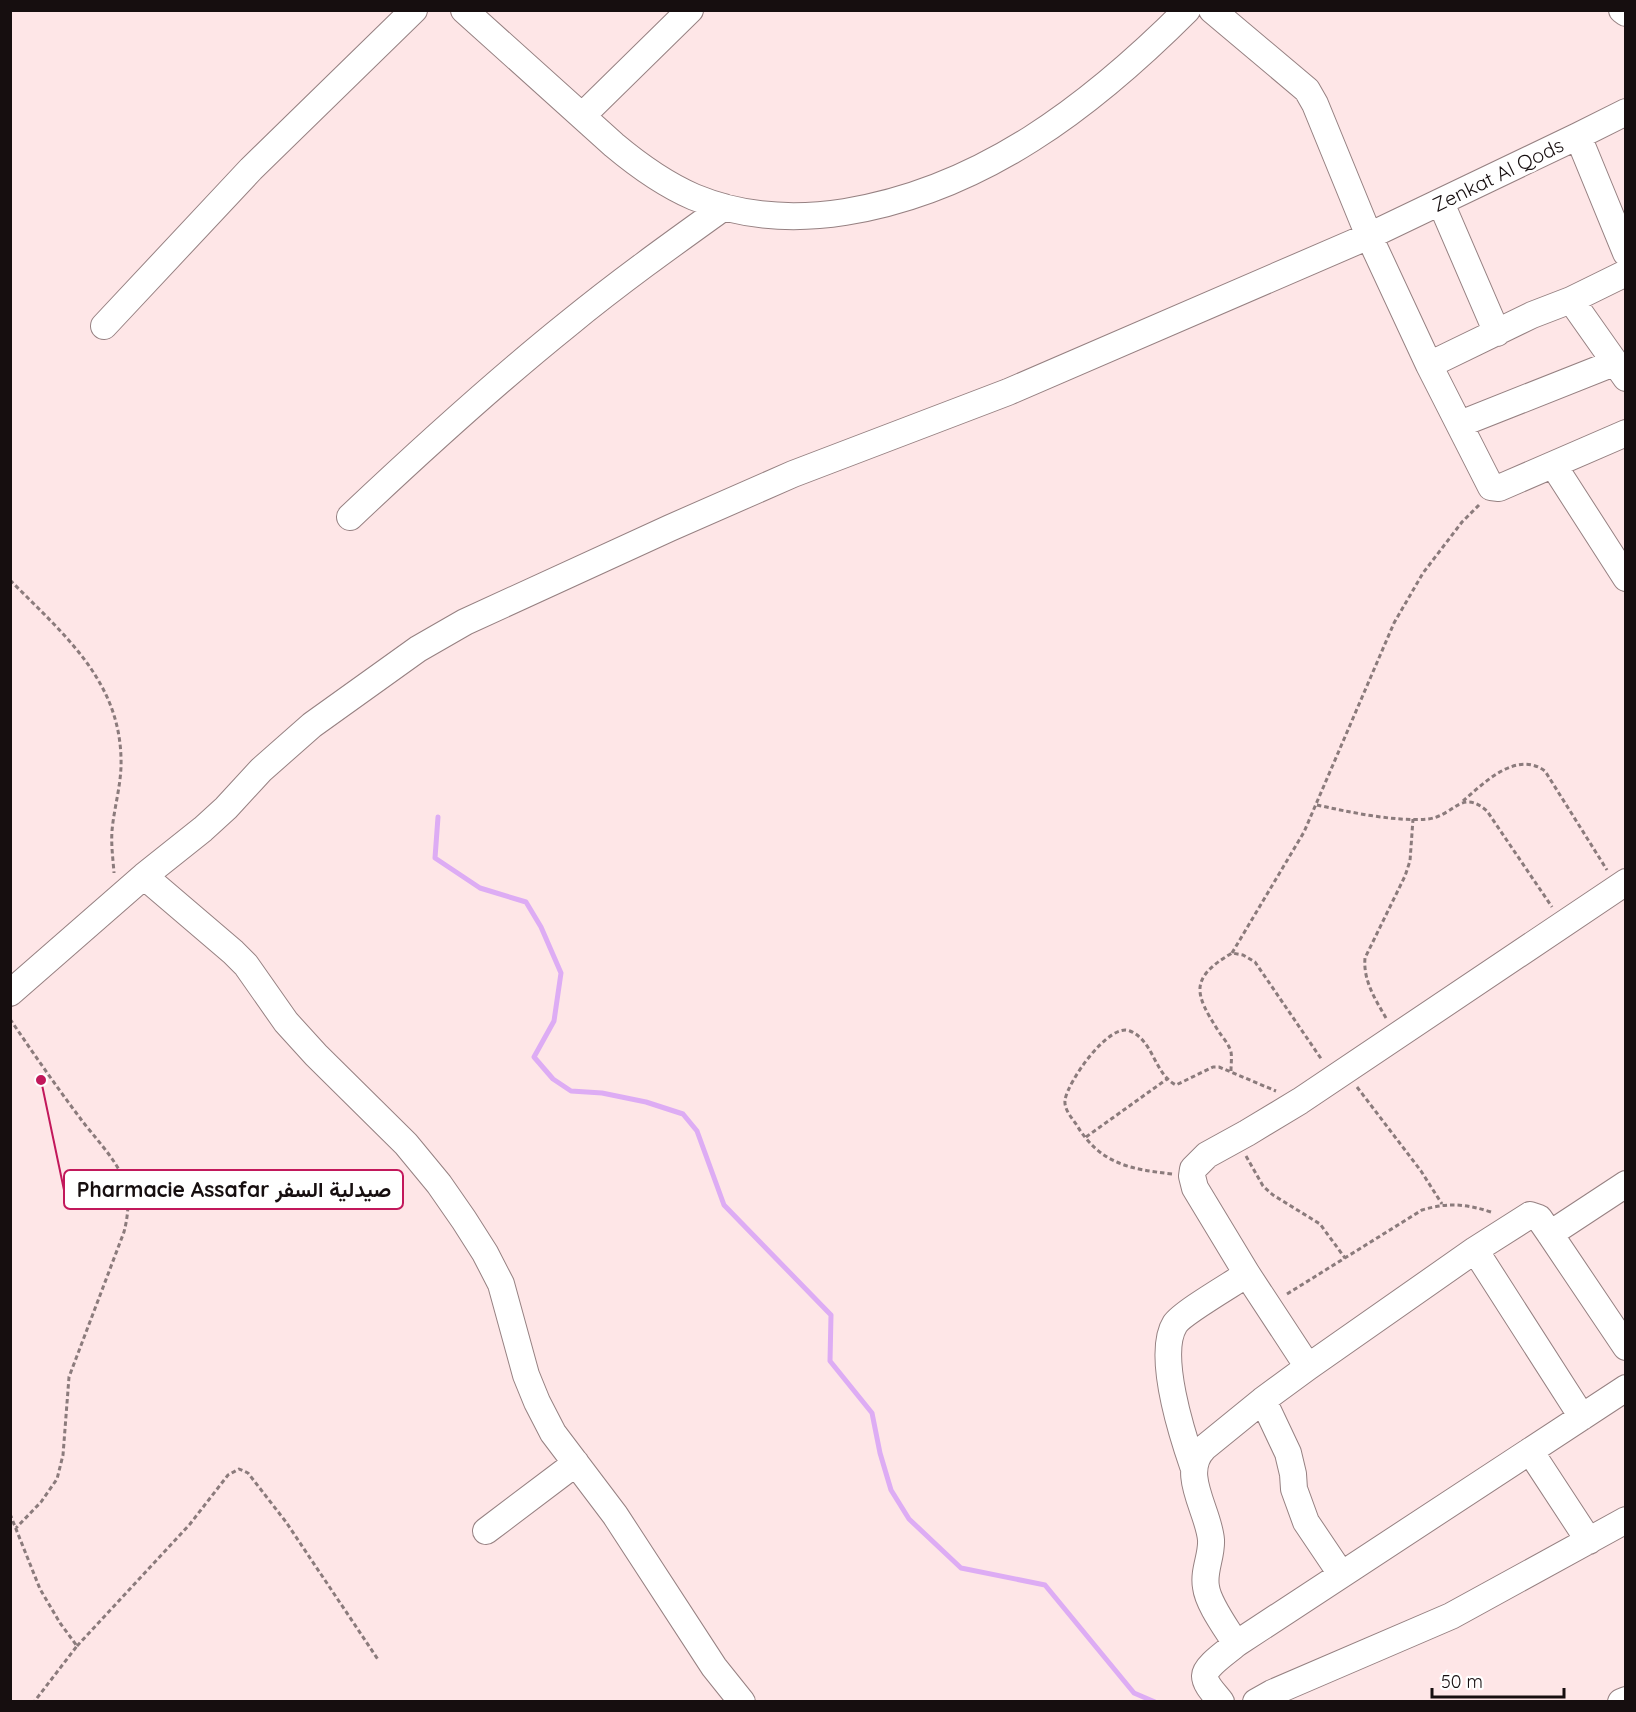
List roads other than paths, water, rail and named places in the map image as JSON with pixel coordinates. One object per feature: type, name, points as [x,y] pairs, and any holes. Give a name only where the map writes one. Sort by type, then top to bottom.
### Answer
[{"type":"street","points":[[104,326],[251,169],[414,10]]},
{"type":"street","points":[[464,10],[647,171],[694,197],[724,207],[755,214],[787,217],[819,216],[873,207],[946,184],[987,166],[1053,124],[1099,91],[1150,47],[1187,10]]},
{"type":"street","points":[[582,116],[690,10]]},
{"type":"street","points":[[1212,10],[1307,90],[1315,104],[1369,236],[1429,365],[1489,484],[1499,488],[1626,433]]},
{"type":"street","points":[[1622,10],[1626,13]]},
{"type":"street","name":"Zenkat Al Qods","points":[[10,993],[144,876],[203,829],[261,770],[312,725],[418,650],[465,622],[793,474],[1008,392],[1369,236],[1626,112]]},
{"type":"street","points":[[1578,136],[1626,253]]},
{"type":"street","points":[[1441,203],[1497,333]]},
{"type":"street","points":[[350,517],[429,443],[560,331],[645,264],[724,207]]},
{"type":"street","points":[[1429,365],[1626,273]]},
{"type":"street","points":[[1460,424],[1620,370],[1571,300]]},
{"type":"street","points":[[1554,465],[1625,576]]},
{"type":"street","points":[[144,876],[246,965],[291,1028],[406,1144],[439,1184],[485,1253],[501,1284],[526,1375],[553,1433],[644,1557],[714,1667],[742,1701]]},
{"type":"street","points":[[1308,1367],[1247,1274],[1195,1188],[1193,1169],[1207,1155],[1340,1075],[1622,885]]},
{"type":"street","points":[[1550,1234],[1626,1184]]},
{"type":"street","points":[[1193,1466],[1196,1455],[1263,1400],[1475,1250],[1526,1217],[1535,1216],[1550,1234],[1626,1347]]},
{"type":"street","points":[[1475,1250],[1582,1417]]},
{"type":"street","points":[[1236,1644],[1208,1596],[1206,1587],[1211,1541],[1184,1439],[1169,1371],[1168,1349],[1172,1331],[1180,1319],[1247,1274]]},
{"type":"street","points":[[1221,1701],[1204,1675],[1207,1669],[1236,1644],[1626,1388]]},
{"type":"street","points":[[1263,1400],[1288,1453],[1296,1496],[1306,1522],[1341,1574]]},
{"type":"street","points":[[1530,1451],[1589,1542]]},
{"type":"street","points":[[486,1531],[576,1463]]},
{"type":"street","points":[[1268,1698],[1451,1616],[1626,1520]]},
{"type":"street","points":[[1621,1701],[1626,1700]]},
{"type":"waterway","points":[[438,817],[435,858],[480,888],[526,902],[541,927],[561,973],[554,1021],[534,1057],[553,1079],[571,1091],[602,1093],[646,1102],[683,1114],[697,1131],[724,1205],[831,1315],[830,1361],[872,1413],[880,1453],[891,1490],[909,1519],[961,1568],[1045,1585],[1134,1693],[1155,1702]]},
{"type":"place","name":"Pharmacie Assafar صيدلية السفر","points":[[41,1080]]}]
